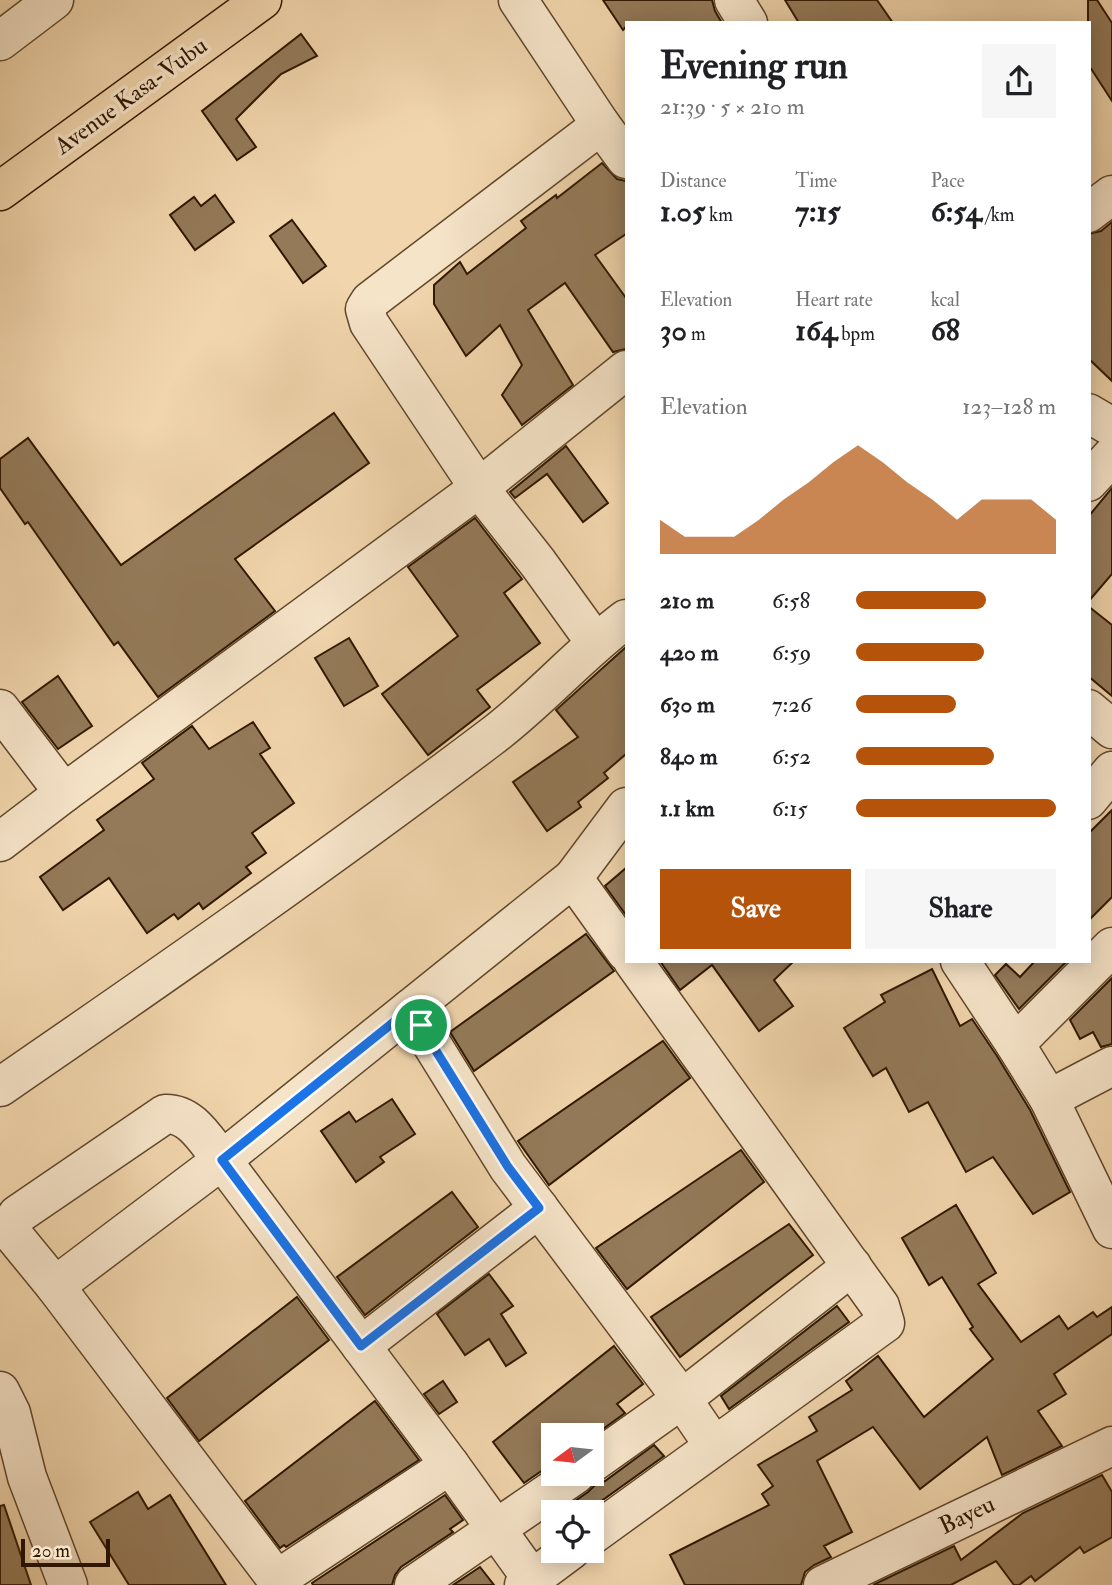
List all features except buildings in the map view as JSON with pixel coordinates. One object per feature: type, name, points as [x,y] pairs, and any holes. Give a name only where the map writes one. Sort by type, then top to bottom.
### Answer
[{"type":"main road","name":"Avenue Kasa-Vubu","points":[[0,191],[262,0]]},
{"type":"street","points":[[0,41],[54,0]]},
{"type":"street","points":[[518,0],[625,158]]},
{"type":"street","points":[[734,0],[747,21]]},
{"type":"street","points":[[594,642],[538,563],[479,488],[369,323],[365,309],[370,301],[601,125]]},
{"type":"street","points":[[1091,211],[1112,195]]},
{"type":"street","points":[[0,842],[479,488],[625,371]]},
{"type":"street","points":[[1091,415],[1112,427]]},
{"type":"street","points":[[1091,479],[1112,456]]},
{"type":"street","points":[[0,1087],[333,853],[492,737],[522,713],[594,642],[625,620]]},
{"type":"street","points":[[0,709],[64,793]]},
{"type":"street","points":[[1091,712],[1112,729]]},
{"type":"street","points":[[1091,796],[1112,771]]},
{"type":"street","points":[[55,1286],[222,1160],[573,878],[625,808]]},
{"type":"street","points":[[573,878],[625,951]]},
{"type":"street","points":[[1016,1044],[1112,947]]},
{"type":"street","points":[[604,1526],[885,1323],[880,1306],[633,963]]},
{"type":"street","points":[[961,963],[1049,1099],[1112,1229]]},
{"type":"street","points":[[410,1009],[508,1167],[682,1399],[714,1446]]},
{"type":"street","points":[[1049,1099],[1112,1066]]},
{"type":"street","points":[[450,1465],[279,1582],[55,1286],[10,1231],[17,1215],[164,1115],[176,1114],[191,1122],[450,1465],[496,1529],[528,1582],[554,1563]]},
{"type":"street","points":[[361,1346],[539,1208]]},
{"type":"street","points":[[604,1454],[682,1399],[852,1266]]},
{"type":"street","points":[[0,1391],[10,1413],[27,1477],[68,1585]]},
{"type":"street","name":"Bayeu","points":[[823,1585],[1112,1446]]},
{"type":"street","points":[[414,1585],[559,1486]]},
{"type":"route","points":[[410,1009],[421,1025],[508,1167],[539,1208],[361,1346],[222,1160],[410,1009]]}]
